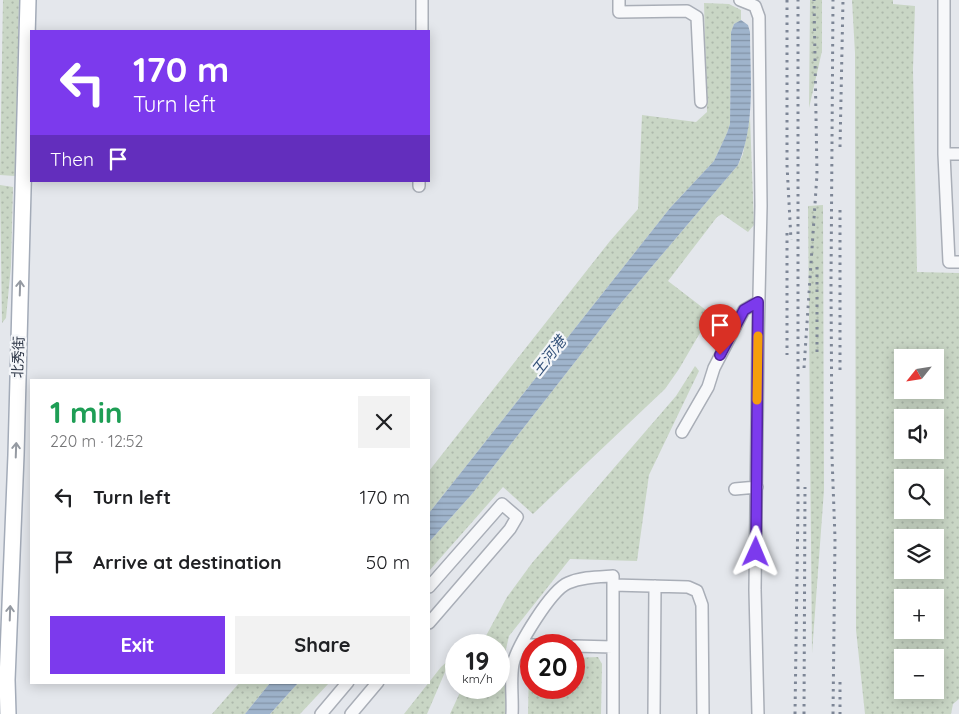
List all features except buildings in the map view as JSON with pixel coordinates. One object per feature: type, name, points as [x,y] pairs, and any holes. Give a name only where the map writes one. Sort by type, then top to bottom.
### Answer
[{"type":"main road","name":"北秀街","points":[[8,714],[7,680],[16,445],[28,0]]},
{"type":"street","points":[[422,0],[422,30]]},
{"type":"street","points":[[618,0],[619,12],[687,11],[697,17],[701,102]]},
{"type":"street","points":[[740,0],[755,6],[759,17],[761,206],[755,590],[758,714]]},
{"type":"street","points":[[944,0],[944,154],[949,262],[959,262]]},
{"type":"street","points":[[944,154],[959,154]]},
{"type":"street","points":[[682,432],[708,387],[714,368],[744,310],[758,302]]},
{"type":"street","points":[[735,489],[757,487]]},
{"type":"street","points":[[430,586],[502,504],[517,517],[510,529],[430,622]]},
{"type":"street","points":[[528,634],[550,598],[566,584],[582,578],[613,576],[613,714]]},
{"type":"street","points":[[613,585],[688,587],[697,591],[702,605],[703,714]]},
{"type":"street","points":[[654,714],[655,586]]},
{"type":"street","points":[[585,646],[613,647]]},
{"type":"street","points":[[512,714],[513,665],[520,649]]},
{"type":"street","points":[[321,714],[346,684]]},
{"type":"street","points":[[351,714],[376,684]]},
{"type":"green space","points":[[3,0],[19,0],[15,176],[0,175]]},
{"type":"green space","points":[[810,0],[822,0],[822,51],[809,108]]},
{"type":"green space","points":[[852,0],[893,0],[893,4],[915,6],[913,69],[917,272],[959,273],[959,699],[953,704],[951,714],[865,714],[856,630],[855,53]]},
{"type":"green space","points":[[704,3],[729,4],[741,10],[741,20],[734,24],[731,32],[730,124],[714,161],[670,208],[430,512],[430,470],[610,241],[638,209],[642,115],[696,122],[707,112]]},
{"type":"green space","points":[[750,117],[754,225],[748,232],[722,214],[717,217],[668,281],[711,314],[665,389],[533,514],[503,487],[430,570],[430,541],[472,494],[621,303],[738,165],[743,154]]},
{"type":"green space","points":[[0,185],[13,187],[11,266],[6,318],[2,323]]},
{"type":"green space","points":[[823,205],[824,490],[812,653],[808,206]]},
{"type":"green space","points":[[695,366],[699,371],[649,475],[637,561],[570,559],[510,635],[487,634],[507,597],[532,563],[676,396]]},
{"type":"green space","points":[[598,657],[602,664],[601,714],[528,714],[528,699],[585,699],[585,658]]},
{"type":"green space","points":[[445,663],[445,672],[427,714],[404,714],[428,684],[430,684],[430,681]]},
{"type":"green space","points":[[238,684],[269,684],[245,714],[212,714]]},
{"type":"green space","points":[[297,684],[328,684],[300,714],[270,714]]},
{"type":"green space","points":[[457,699],[506,699],[506,714],[450,714]]},
{"type":"water","points":[[741,20],[748,25],[750,32],[750,116],[744,149],[738,165],[621,303],[472,494],[430,541],[430,512],[670,208],[714,161],[730,124],[731,32],[734,24]]},
{"type":"water","points":[[269,684],[297,684],[270,714],[245,714]]},
{"type":"railway","points":[[787,0],[787,165],[791,240]]},
{"type":"railway","points":[[795,714],[798,506],[798,0]]},
{"type":"railway","points":[[804,368],[817,174],[814,0]]},
{"type":"railway","points":[[833,0],[831,283],[832,457],[835,538],[833,714]]},
{"type":"railway","points":[[840,147],[843,0]]},
{"type":"railway","points":[[840,210],[840,370]]},
{"type":"railway","points":[[787,233],[787,355]]},
{"type":"railway","points":[[817,267],[817,355]]},
{"type":"railway","points":[[804,714],[805,487]]},
{"type":"railway","points":[[840,682],[840,714]]},
{"type":"slow traffic","points":[[757,400],[758,336]]},
{"type":"route","points":[[720,355],[744,310],[758,302],[756,552]]},
{"type":"water label","name":"王河港","points":[[549,356]]}]
